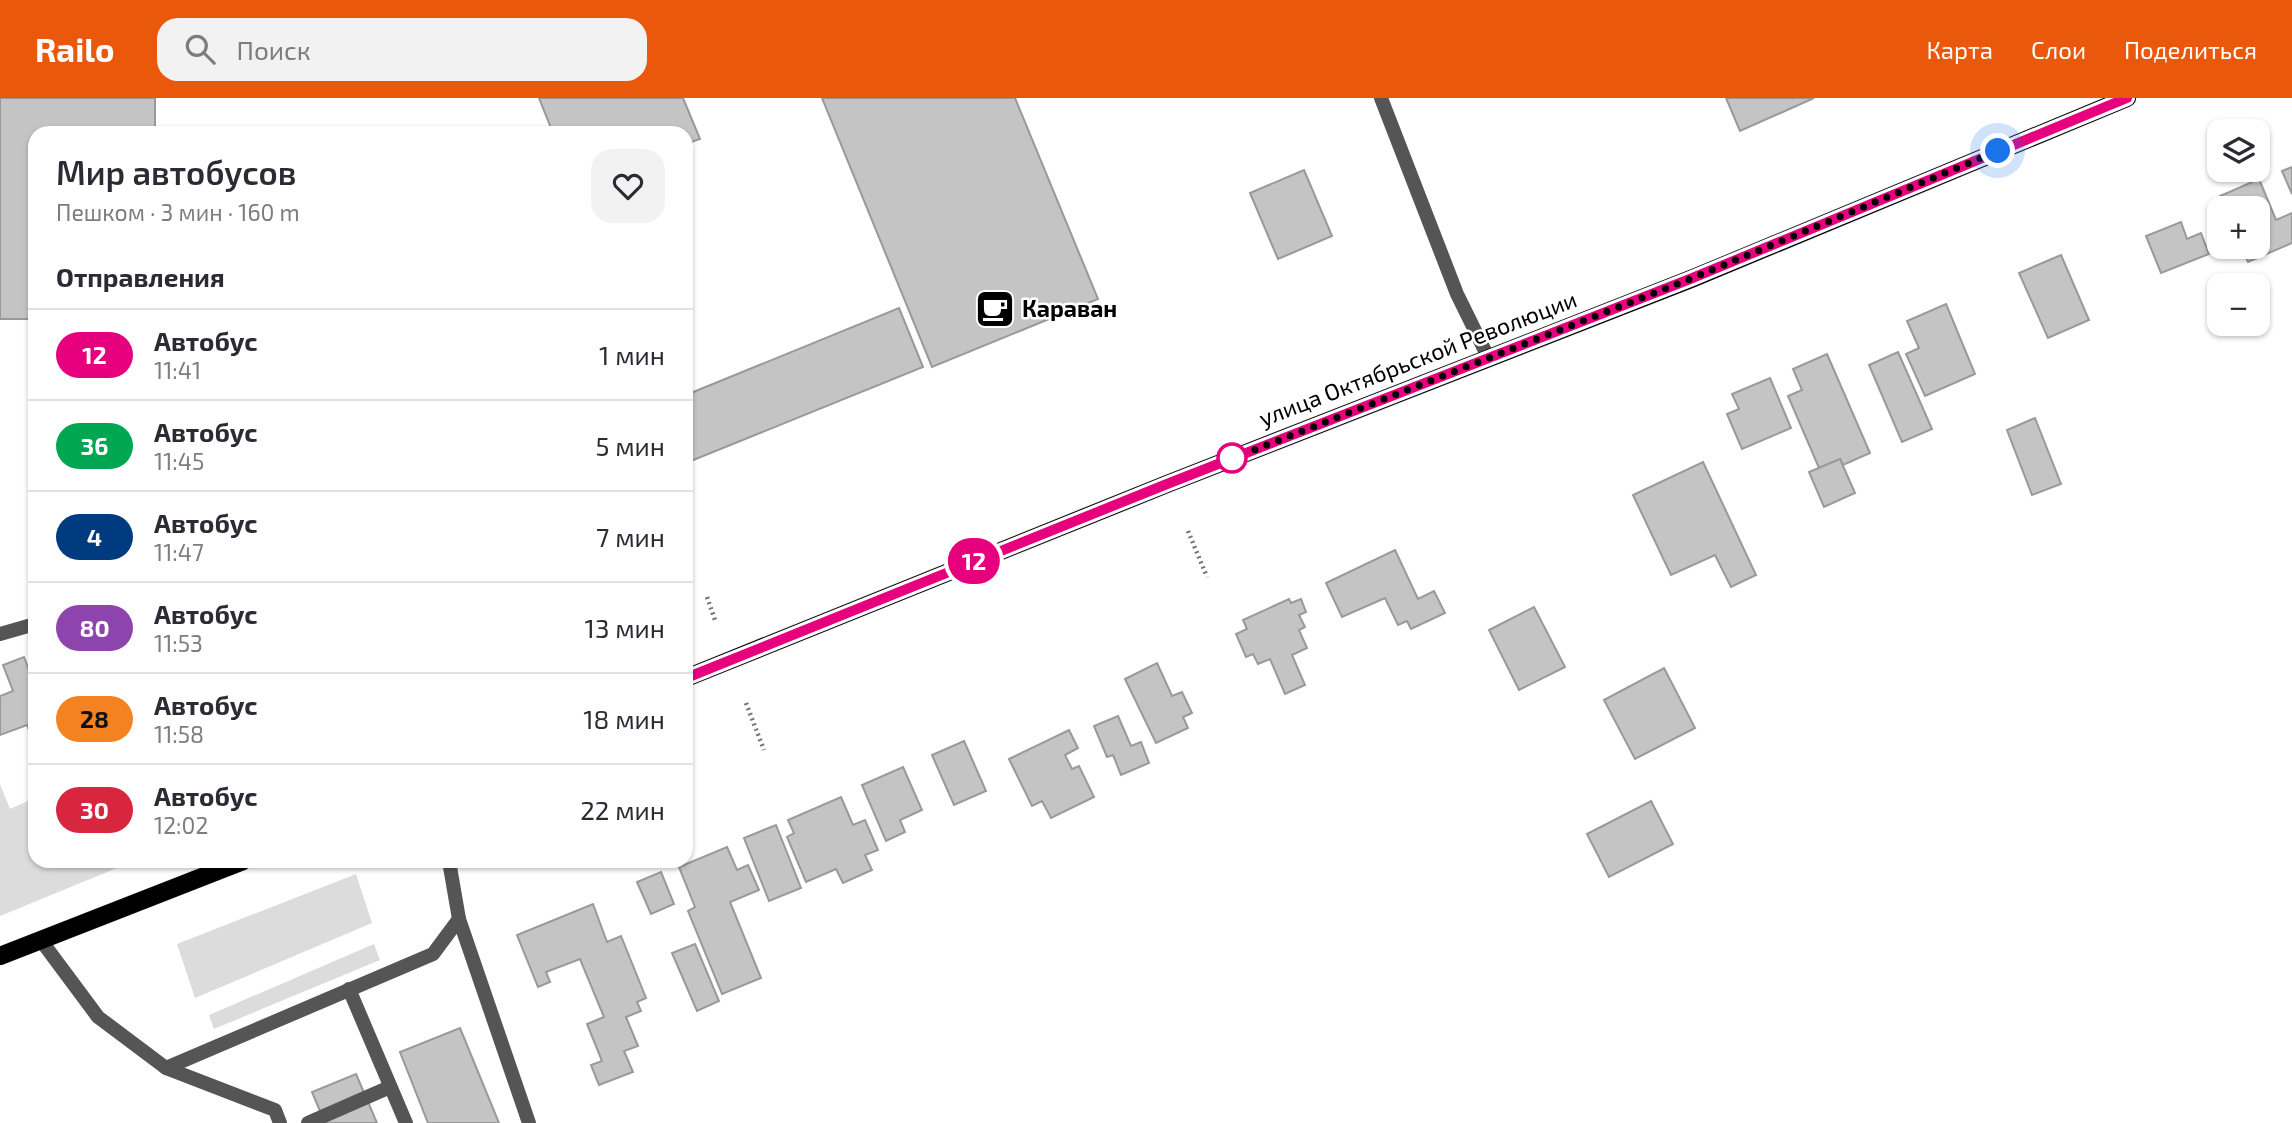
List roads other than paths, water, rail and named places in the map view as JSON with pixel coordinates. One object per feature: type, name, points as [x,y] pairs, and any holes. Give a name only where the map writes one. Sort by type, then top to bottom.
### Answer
[{"type":"main road","name":"улица Октябрьской Революции","points":[[693,675],[1167,484],[1703,274],[2127,98]]},
{"type":"main road","points":[[0,956],[225,868]]},
{"type":"lane","points":[[1381,98],[1457,294],[1488,358]]},
{"type":"lane","points":[[0,634],[28,626]]},
{"type":"lane","points":[[450,868],[459,919],[528,1123]]},
{"type":"lane","points":[[166,1068],[433,954],[459,919]]},
{"type":"lane","points":[[40,939],[98,1017],[166,1068],[275,1110],[280,1123]]},
{"type":"lane","points":[[349,989],[406,1123]]},
{"type":"lane","points":[[308,1123],[390,1087]]},
{"type":"place","name":"Караван","points":[[995,309]]}]
